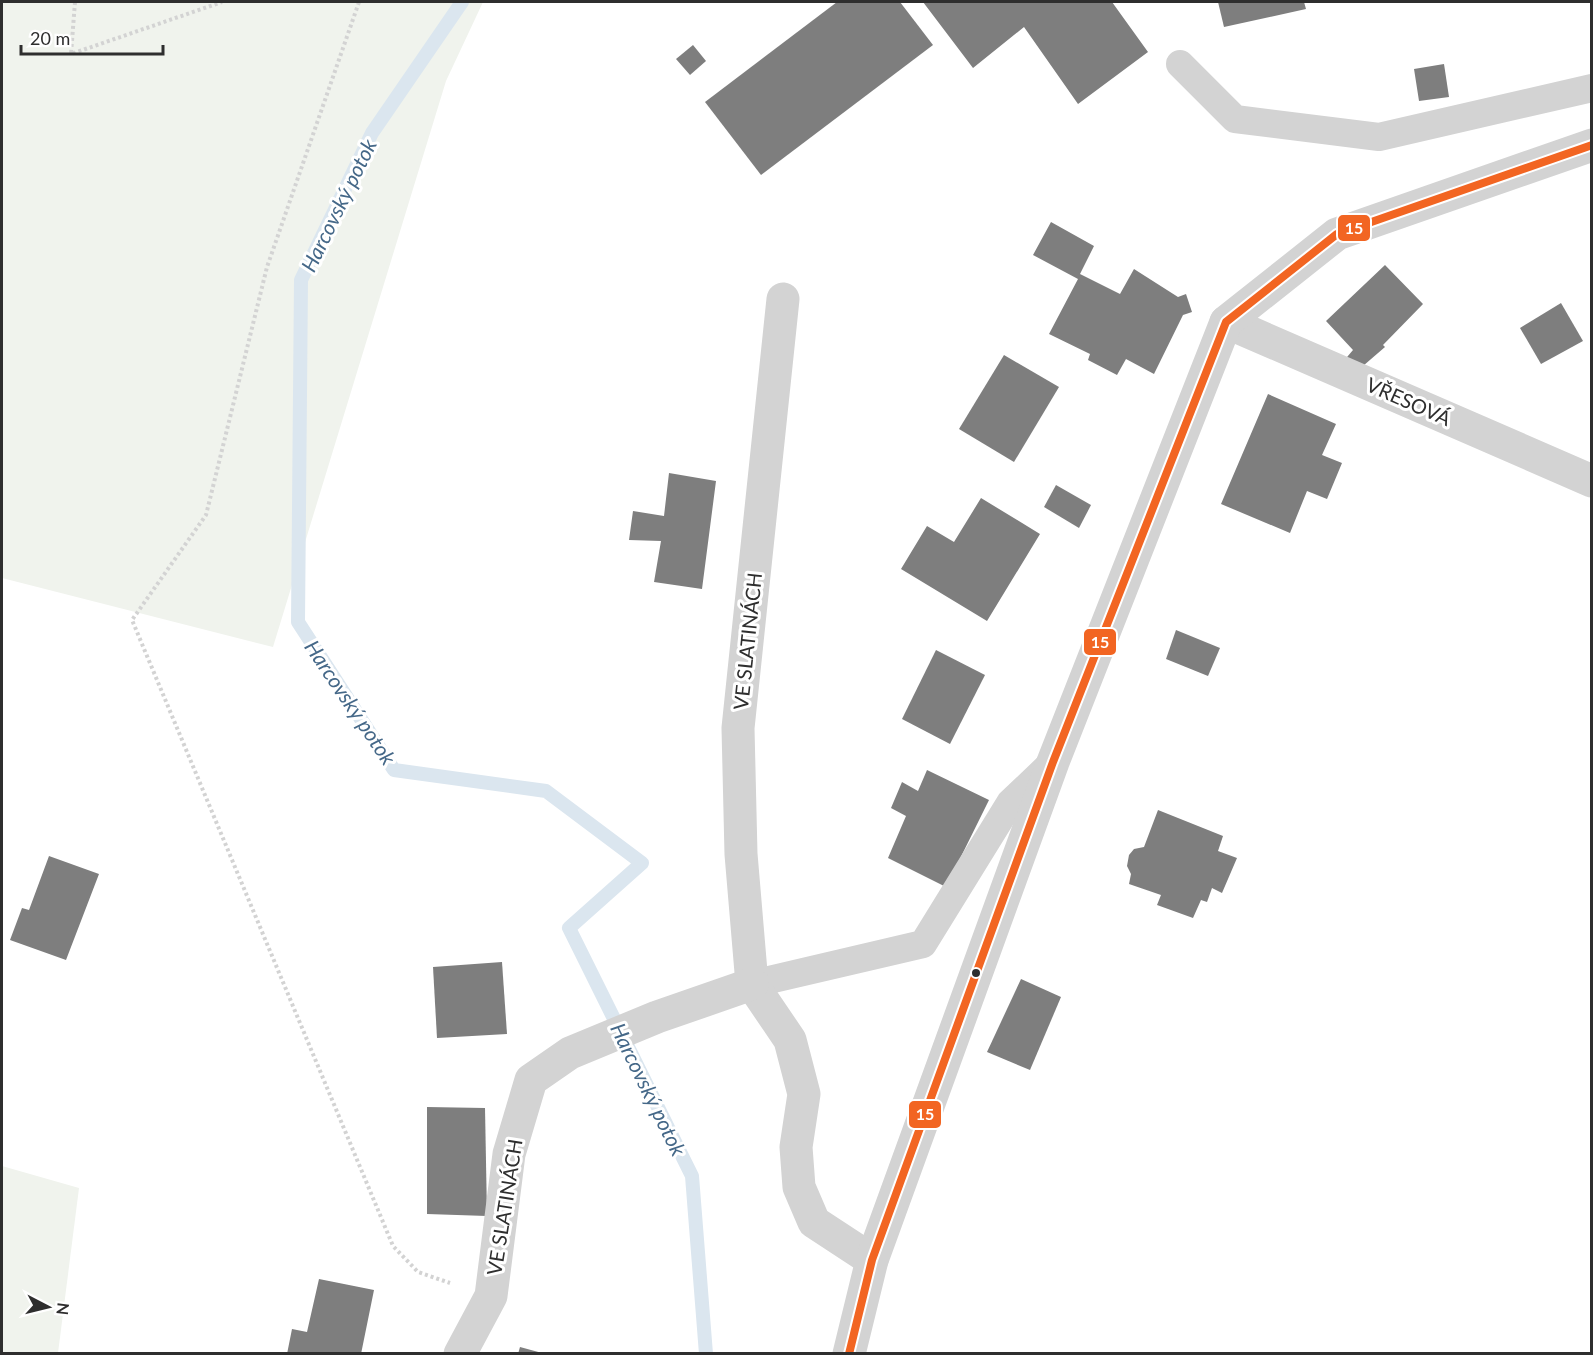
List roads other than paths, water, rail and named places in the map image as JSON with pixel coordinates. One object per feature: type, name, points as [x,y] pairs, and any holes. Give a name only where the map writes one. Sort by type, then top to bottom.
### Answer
[{"type":"street","points":[[849,1353],[872,1260],[1053,762],[1226,322],[1337,234],[1592,145]]},
{"type":"street","name":"VE SLATINÁCH","points":[[783,299],[738,728],[741,854],[752,984],[790,1040],[804,1095],[796,1147],[799,1187],[814,1222],[872,1260]]},
{"type":"street","name":"VŘESOVÁ","points":[[1226,322],[1592,481]]},
{"type":"street","name":"VE SLATINÁCH","points":[[460,1353],[491,1296],[508,1154],[531,1080],[570,1053],[657,1017],[752,984]]},
{"type":"lane","points":[[1180,64],[1235,119],[1379,137],[1592,88]]},
{"type":"lane","name":"VE SLATINÁCH","points":[[752,984],[923,944],[1010,803],[1053,762]]},
{"type":"waterway","name":"Harcovský potok","points":[[462,2],[372,133],[301,280],[298,622],[394,770],[546,791],[642,863],[569,928],[692,1176],[706,1354]]}]
